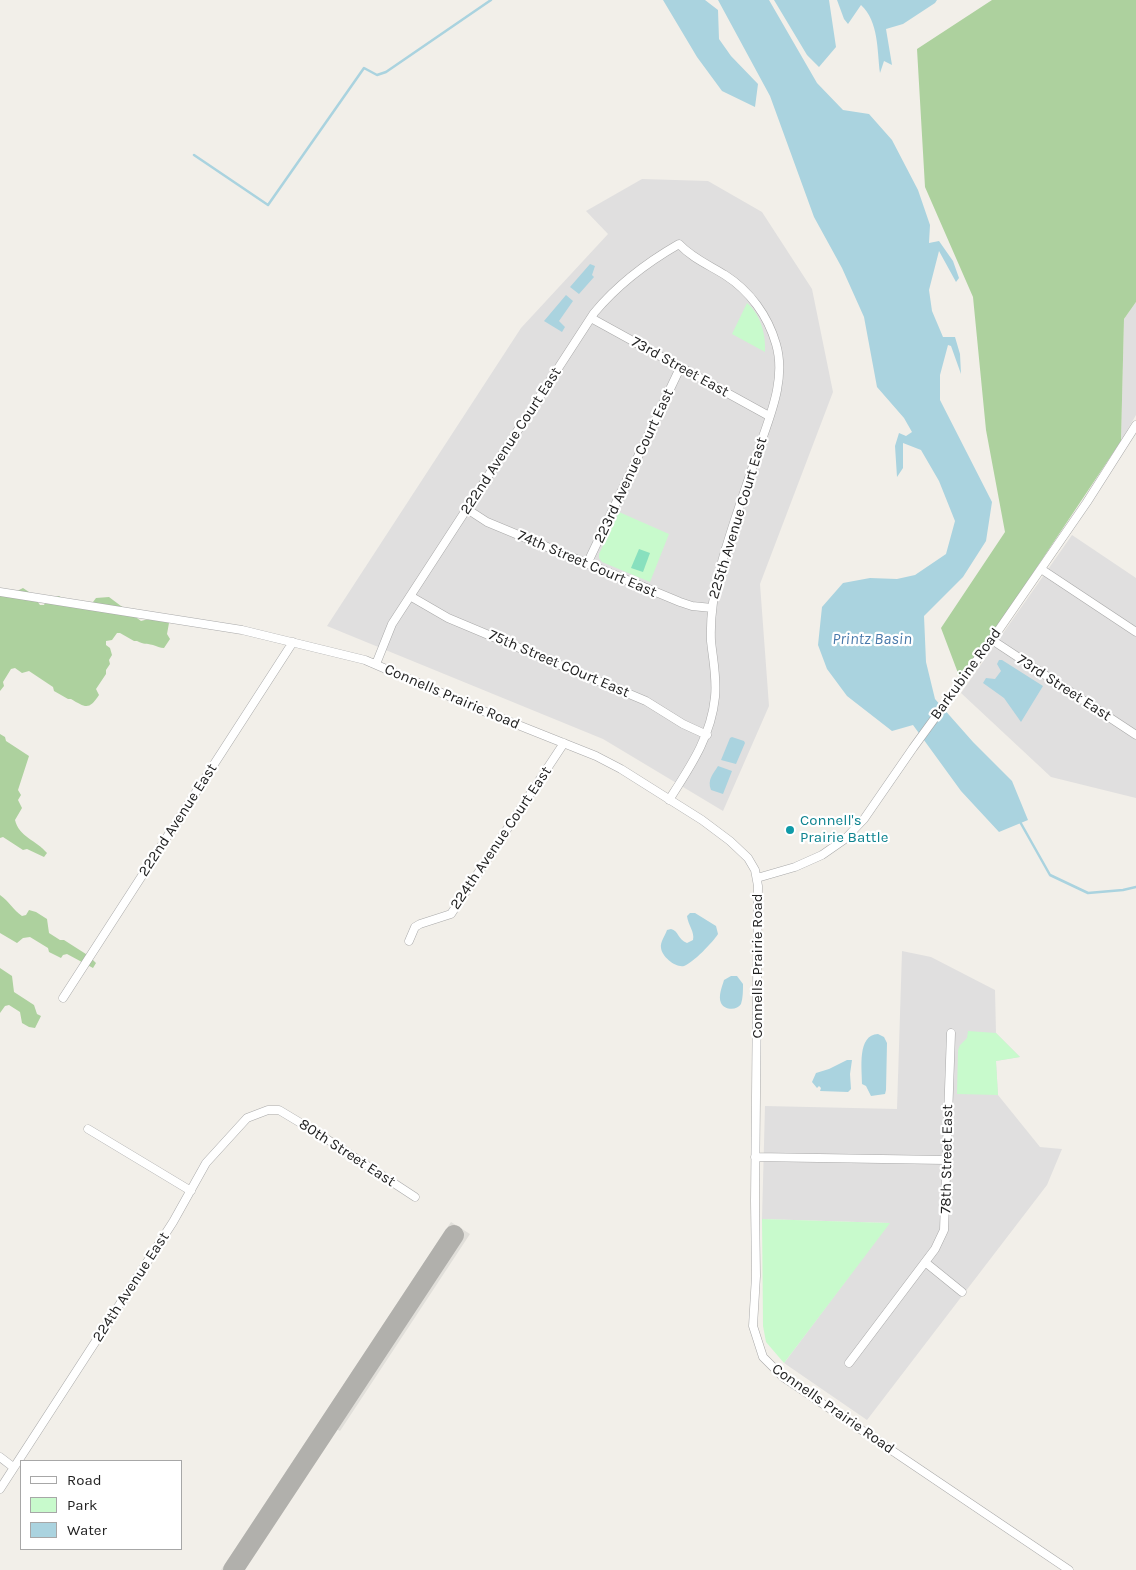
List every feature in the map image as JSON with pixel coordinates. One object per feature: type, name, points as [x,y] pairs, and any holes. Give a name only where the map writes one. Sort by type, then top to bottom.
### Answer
[{"type":"street","name":"222nd Avenue Court East","points":[[376,664],[392,624],[591,318],[607,297],[623,282],[642,266],[678,244]]},
{"type":"street","name":"225th Avenue Court East","points":[[670,800],[696,758],[707,735],[716,696],[711,625],[712,608],[724,557],[775,400],[779,359],[777,346],[769,324],[744,290],[724,275],[692,256],[678,244]]},
{"type":"street","name":"73rd Street East","points":[[591,318],[769,416]]},
{"type":"street","name":"223rd Avenue Court East","points":[[588,564],[680,368]]},
{"type":"street","name":"Barkubine Road","points":[[757,878],[795,867],[822,855],[845,839],[864,818],[992,640],[1087,502],[1136,425]]},
{"type":"street","name":"74th Street Court East","points":[[467,509],[487,522],[680,602],[712,608]]},
{"type":"street","points":[[1041,569],[1136,632]]},
{"type":"street","name":"Connells Prairie Road","points":[[0,592],[242,630],[376,664],[488,713],[596,756],[702,820],[730,841],[748,858],[757,878],[759,916],[754,1326],[760,1349],[766,1360],[783,1377],[1069,1570]]},
{"type":"street","name":"75th Street COurt East","points":[[410,596],[448,618],[646,701],[683,724],[707,735]]},
{"type":"street","name":"73rd Street East","points":[[992,640],[1136,735]]},
{"type":"street","name":"222nd Avenue East","points":[[63,998],[293,642]]},
{"type":"street","name":"224th Avenue Court East","points":[[409,940],[415,927],[451,914],[564,743]]},
{"type":"street","name":"78th Street East","points":[[849,1362],[935,1249],[944,1230],[951,1033]]},
{"type":"street","name":"224th Avenue East","points":[[0,1489],[153,1252],[206,1163],[247,1118],[268,1110],[279,1110]]},
{"type":"street","name":"80th Street East","points":[[279,1110],[415,1197]]},
{"type":"street","points":[[88,1129],[191,1191]]},
{"type":"street","points":[[755,1157],[946,1160]]},
{"type":"street","points":[[924,1262],[962,1292]]},
{"type":"street","points":[[0,1457],[13,1467]]},
{"type":"shaded area","points":[[642,179],[708,181],[762,212],[812,289],[833,392],[760,584],[769,706],[723,811],[603,739],[327,626],[521,328],[608,234],[586,211]]},
{"type":"shaded area","points":[[1136,302],[1136,415],[1121,441],[1124,319]]},
{"type":"shaded area","points":[[1072,535],[1136,578],[1136,798],[1051,777],[961,693]]},
{"type":"shaded area","points":[[902,951],[931,957],[995,990],[996,1033],[1020,1057],[996,1061],[998,1095],[1040,1147],[1062,1149],[1047,1185],[867,1420],[784,1363],[889,1223],[762,1219],[765,1106],[897,1109]]},
{"type":"shaded area","points":[[451,1222],[470,1234],[340,1431],[330,1426],[237,1570],[221,1570]]},
{"type":"green space","points":[[992,0],[1136,0],[1136,302],[1124,319],[1121,441],[961,681],[941,628],[1005,532],[986,430],[973,297],[925,187],[917,49]]},
{"type":"green space","points":[[747,303],[756,313],[762,326],[765,352],[732,334]]},
{"type":"green space","points":[[619,512],[669,534],[650,582],[602,562],[599,558],[599,554]]},
{"type":"green space","points":[[639,549],[650,553],[643,572],[631,568]]},
{"type":"green space","points":[[23,588],[32,594],[40,605],[51,603],[55,597],[59,596],[66,600],[90,606],[96,598],[109,597],[141,621],[156,619],[169,623],[167,634],[170,639],[164,648],[134,641],[120,633],[117,633],[112,640],[106,641],[106,645],[110,648],[112,655],[109,660],[110,664],[96,689],[99,695],[93,703],[87,706],[54,691],[53,687],[29,671],[22,673],[15,668],[11,669],[0,691],[0,589],[9,595]]},
{"type":"green space","points":[[0,734],[5,737],[6,741],[29,756],[18,790],[21,795],[18,800],[22,808],[15,820],[20,830],[47,853],[44,857],[27,849],[23,850],[3,837],[0,838]]},
{"type":"green space","points":[[0,895],[22,916],[26,915],[29,910],[47,919],[49,933],[89,956],[96,963],[93,968],[67,954],[61,958],[49,952],[48,948],[30,937],[23,938],[17,943],[0,933]]},
{"type":"green space","points":[[0,968],[12,976],[14,992],[34,1005],[37,1014],[41,1016],[35,1028],[22,1023],[20,1012],[9,1005],[5,1006],[0,1013]]},
{"type":"green space","points":[[968,1031],[996,1033],[1020,1057],[996,1061],[998,1095],[957,1094],[958,1050],[967,1038]]},
{"type":"green space","points":[[762,1219],[890,1223],[784,1363],[766,1342],[763,1326]]},
{"type":"water","points":[[663,0],[705,0],[718,10],[719,39],[731,56],[758,84],[755,107],[722,91],[697,57]]},
{"type":"water","name":"Printz Basin","points":[[718,0],[769,0],[817,83],[843,110],[869,114],[892,140],[918,190],[930,225],[929,243],[939,241],[953,261],[959,278],[956,282],[939,251],[929,290],[932,311],[943,337],[955,337],[960,354],[961,374],[951,346],[948,345],[940,375],[940,400],[992,502],[986,541],[963,577],[924,616],[926,662],[935,699],[973,742],[1012,781],[1028,820],[999,832],[961,791],[913,725],[892,731],[847,696],[827,669],[818,645],[822,607],[843,583],[870,578],[897,579],[915,575],[946,554],[955,521],[939,481],[921,450],[903,443],[903,468],[897,477],[895,446],[899,433],[906,436],[912,432],[904,418],[877,387],[864,317],[842,268],[814,217],[770,96]]},
{"type":"water","points":[[774,0],[829,0],[836,47],[819,67],[807,55]]},
{"type":"water","points":[[837,0],[937,0],[903,24],[886,29],[892,65],[884,61],[880,73],[876,37],[867,12],[861,5],[848,24],[844,19]]},
{"type":"water","points":[[590,264],[595,266],[592,275],[594,277],[579,294],[570,287]]},
{"type":"water","points":[[566,295],[573,301],[559,321],[565,327],[562,332],[544,321]]},
{"type":"water","points":[[999,660],[1002,660],[1043,686],[1021,722],[1004,698],[983,683],[986,678],[995,679],[1001,671],[997,664]]},
{"type":"water","points":[[732,737],[745,743],[736,764],[721,760]]},
{"type":"water","points":[[718,766],[732,771],[723,794],[711,790],[710,786],[711,777]]},
{"type":"water","points":[[690,913],[695,913],[716,926],[718,934],[688,964],[681,966],[673,964],[662,951],[661,944],[667,930],[671,929],[684,942],[687,943],[693,940],[687,916]]},
{"type":"water","points":[[731,976],[737,976],[743,984],[743,997],[741,1004],[737,1008],[731,1009],[721,1003],[720,997],[724,980]]},
{"type":"water","points":[[878,1034],[884,1037],[887,1043],[886,1090],[885,1094],[871,1096],[866,1086],[862,1084],[862,1053],[867,1040],[871,1036]]},
{"type":"water","points":[[847,1060],[852,1060],[850,1074],[851,1089],[848,1092],[820,1091],[821,1088],[819,1086],[817,1088],[812,1082],[816,1073]]},
{"type":"waterway","points":[[194,155],[268,205],[364,68],[377,75],[386,72],[491,0]]},
{"type":"waterway","points":[[1019,820],[1050,875],[1088,893],[1136,887]]},
{"type":"taxiway","points":[[233,1570],[454,1235]]},
{"type":"place","name":"Connell's Prairie Battle","points":[[790,830]]}]
